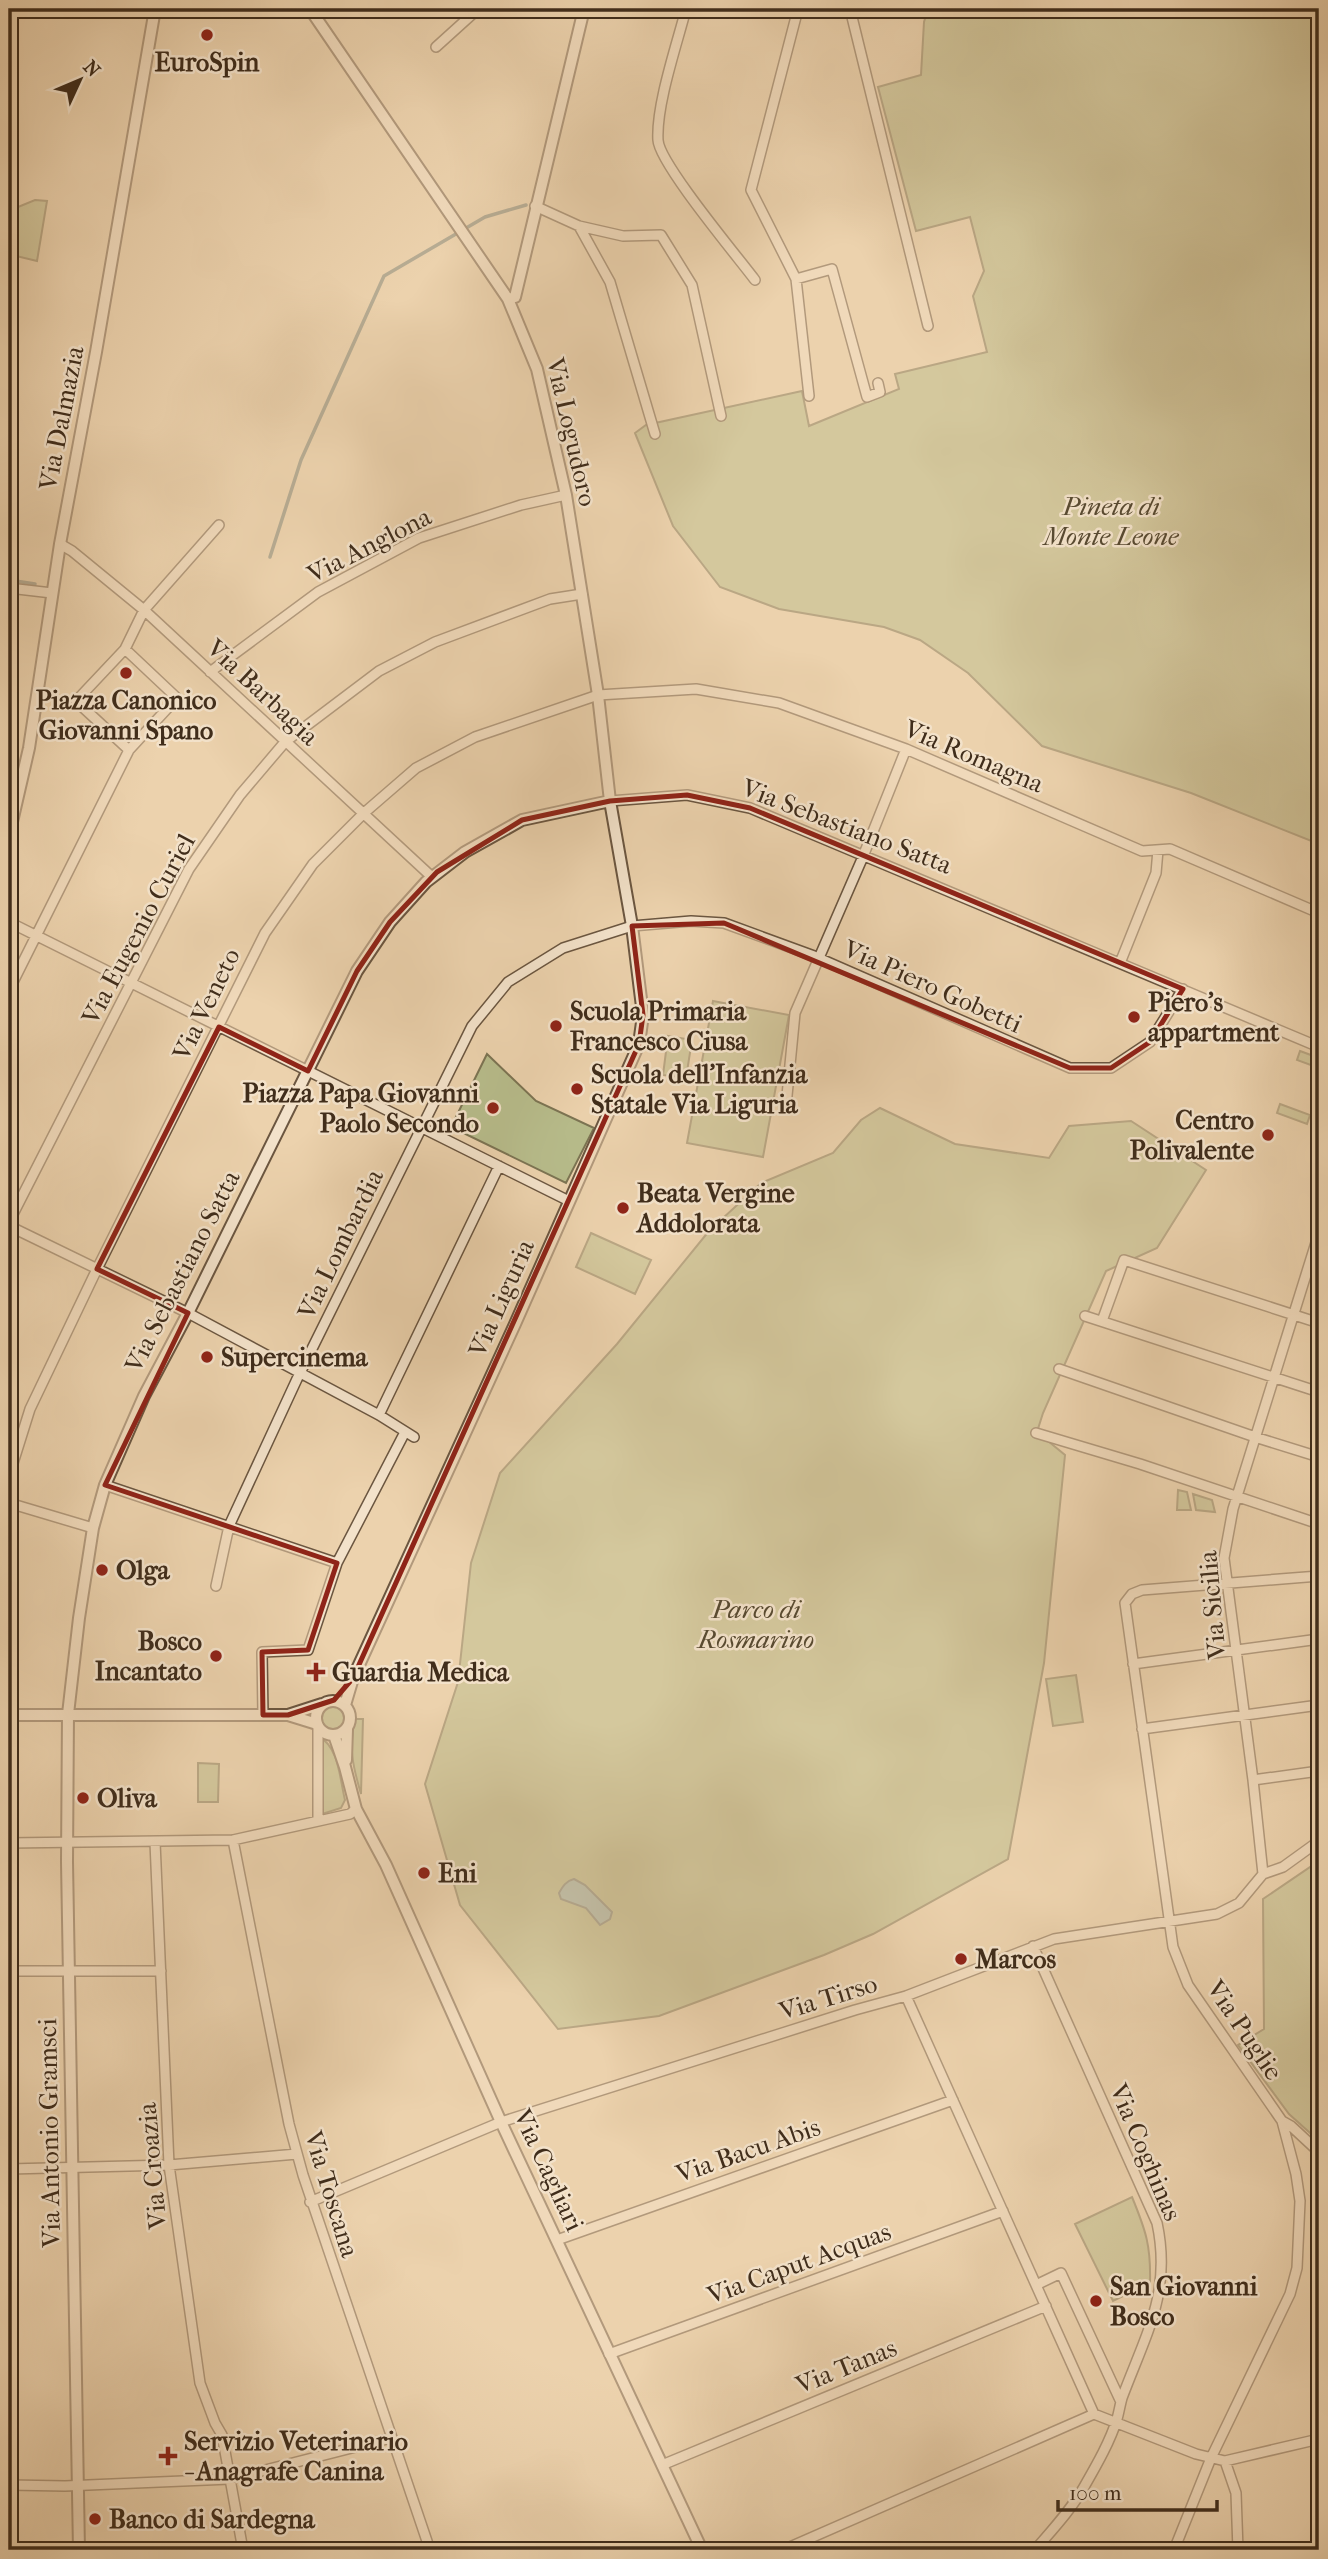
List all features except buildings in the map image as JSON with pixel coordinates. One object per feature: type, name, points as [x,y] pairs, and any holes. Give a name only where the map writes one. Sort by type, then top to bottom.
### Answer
[{"type":"street","name":"Via Dalmazia","points":[[9,835],[29,748],[60,544],[155,9]]},
{"type":"street","name":"Via Logudoro","points":[[310,9],[508,299],[537,369],[566,495],[598,695],[610,801],[632,926]]},
{"type":"street","points":[[436,47],[478,9]]},
{"type":"street","points":[[508,299],[514,297],[584,9]]},
{"type":"street","points":[[686,9],[662,106],[657,142],[672,171],[755,280]]},
{"type":"street","points":[[798,9],[751,190],[796,279],[808,396]]},
{"type":"street","points":[[850,9],[928,326]]},
{"type":"street","points":[[535,206],[579,226],[623,236],[661,235],[692,285],[720,416]]},
{"type":"street","points":[[579,226],[610,282],[655,435]]},
{"type":"street","points":[[796,279],[832,269],[867,397],[880,392],[878,383]]},
{"type":"street","name":"Via Anglona","points":[[211,671],[318,593],[419,538],[521,505],[566,495]]},
{"type":"street","points":[[128,750],[76,701],[125,649],[144,610],[219,525]]},
{"type":"street","name":"Via Barbagia","points":[[60,544],[144,610],[432,877]]},
{"type":"street","points":[[9,588],[52,593]]},
{"type":"street","name":"Via Eugenio Curiel","points":[[9,1224],[189,869],[240,794],[285,741],[379,671],[435,642],[550,599],[582,594]]},
{"type":"street","points":[[9,990],[128,750],[177,698],[125,649]]},
{"type":"street","name":"Via Romagna","points":[[598,695],[696,689],[779,704],[906,749],[1142,851],[1170,849],[1319,913]]},
{"type":"street","name":"Via Veneto","points":[[9,1476],[30,1409],[97,1269],[265,933],[313,863],[364,813],[416,768],[475,737],[598,695]]},
{"type":"street","points":[[786,1106],[795,1013],[864,855],[906,749]]},
{"type":"street","name":"Via Sebastiano Satta","points":[[68,1714],[93,1528],[105,1485],[144,1396],[188,1313],[357,971],[390,922],[432,877],[465,852],[522,820],[610,801],[687,795],[750,808],[1319,1047]]},
{"type":"street","points":[[1121,963],[1156,873],[1157,850]]},
{"type":"street","name":"Via Piero Gobetti","points":[[632,926],[691,921],[724,923],[820,959],[1070,1068],[1111,1068],[1150,1042],[1183,989]]},
{"type":"street","points":[[9,922],[569,1201]]},
{"type":"street","name":"Via Lombardia","points":[[216,1586],[229,1526],[299,1373],[472,1026],[508,982],[563,948],[632,926]]},
{"type":"street","name":"Via Liguria","points":[[353,1678],[639,1044],[642,1015],[632,926]]},
{"type":"street","points":[[379,1415],[499,1166]]},
{"type":"street","points":[[9,1224],[188,1313],[379,1415],[414,1437]]},
{"type":"street","name":"Via Sicilia","points":[[1263,1874],[1254,1780],[1224,1558],[1228,1526],[1236,1497],[1316,1254],[1319,1233]]},
{"type":"street","points":[[1102,1321],[1124,1260],[1319,1323]]},
{"type":"street","points":[[1085,1316],[1319,1392]]},
{"type":"street","points":[[1059,1369],[1319,1457]]},
{"type":"street","points":[[262,1715],[262,1652],[308,1650],[337,1563],[405,1432]]},
{"type":"street","points":[[1036,1433],[1140,1464],[1319,1524]]},
{"type":"street","points":[[105,1485],[337,1563]]},
{"type":"street","points":[[9,1503],[93,1528]]},
{"type":"street","points":[[1226,1583],[1319,1576]]},
{"type":"street","name":"Via Puglie","points":[[1174,2550],[1211,2458],[1290,2294],[1297,2268],[1300,2202],[1296,2174],[1282,2121],[1188,1985],[1173,1947],[1125,1603],[1132,1594],[1142,1590],[1226,1583]]},
{"type":"street","points":[[1133,1664],[1319,1639]]},
{"type":"street","points":[[9,1715],[288,1715],[334,1700],[353,1678]]},
{"type":"street","points":[[345,1705],[353,1678]]},
{"type":"street","points":[[334,1700],[345,1705],[351,1717],[347,1729],[345,1767]]},
{"type":"street","points":[[318,1819],[316,1712],[322,1704]]},
{"type":"street","points":[[1142,1729],[1319,1705]]},
{"type":"street","name":"Via Antonio Gramsci","points":[[68,1714],[67,1842],[79,2550]]},
{"type":"street","points":[[288,1715],[317,1725],[323,1732],[334,1735],[347,1729]]},
{"type":"street","points":[[334,1735],[345,1767]]},
{"type":"street","name":"Via Cagliari","points":[[345,1767],[356,1809],[386,1865],[501,2122],[700,2548]]},
{"type":"street","points":[[1254,1780],[1319,1771]]},
{"type":"street","points":[[9,1843],[233,1840],[350,1814],[356,1809]]},
{"type":"street","name":"Via Toscana","points":[[233,1840],[297,2154],[310,2202],[430,2550]]},
{"type":"street","points":[[1168,1921],[1217,1914],[1239,1903],[1263,1874],[1283,1867],[1319,1841]]},
{"type":"street","name":"Via Croazia","points":[[155,1842],[169,2165],[200,2383],[222,2435],[243,2550]]},
{"type":"street","name":"Via Tirso","points":[[310,2202],[501,2122],[906,1996],[1054,1939],[1168,1921]]},
{"type":"street","name":"Via Coghinas","points":[[1034,1946],[1157,2223],[1161,2241],[1161,2274],[1155,2315],[1116,2421],[1084,2488],[1035,2550]]},
{"type":"street","points":[[9,1971],[160,1971]]},
{"type":"street","points":[[906,1996],[1094,2414]]},
{"type":"street","name":"Via Bacu Abis","points":[[557,2240],[953,2100]]},
{"type":"street","points":[[1282,2121],[1319,2152]]},
{"type":"street","points":[[9,2169],[169,2165],[297,2154]]},
{"type":"street","name":"Via Caput Acquas","points":[[609,2354],[1003,2211]]},
{"type":"street","points":[[1036,2285],[1061,2273],[1121,2402]]},
{"type":"street","name":"Via Tanas","points":[[662,2465],[1046,2306]]},
{"type":"street","points":[[783,2550],[1094,2414],[1196,2454],[1225,2461],[1319,2439]]},
{"type":"street","points":[[9,2485],[230,2479],[391,2438]]},
{"type":"street","points":[[1225,2461],[1236,2493],[1238,2550]]},
{"type":"street","points":[[686,2550],[700,2548]]},
{"type":"highlighted area","points":[[687,795],[750,808],[1183,989],[1150,1042],[1111,1068],[1070,1068],[724,923],[632,926],[643,1015],[639,1044],[353,1678],[334,1700],[288,1715],[263,1715],[262,1652],[308,1650],[337,1563],[105,1485],[188,1313],[97,1269],[219,1027],[308,1071],[357,971],[390,922],[437,872],[522,820],[610,801]]},
{"type":"green space","name":"Pineta di Monte Leone","points":[[928,9],[1319,9],[1319,844],[1191,793],[1042,746],[968,673],[920,640],[884,627],[779,609],[720,587],[673,526],[635,433],[646,425],[802,391],[809,426],[899,389],[895,374],[987,352],[973,296],[984,271],[970,217],[916,231],[878,87],[921,75],[924,22]]},
{"type":"green space","points":[[35,200],[47,201],[37,261],[12,255],[18,207]]},
{"type":"green space","points":[[713,1001],[789,1015],[763,1157],[687,1143]]},
{"type":"green space","points":[[668,1036],[692,1040],[686,1078],[663,1075]]},
{"type":"green space","points":[[1300,1051],[1319,1058],[1319,1068],[1297,1060]]},
{"type":"green space","name":"Piazza Papa Giovanni Paolo Secondo","points":[[487,1054],[536,1101],[594,1128],[566,1183],[451,1127]]},
{"type":"green space","points":[[1280,1104],[1310,1115],[1307,1124],[1277,1113]]},
{"type":"green space","name":"Parco di Rosmarino","points":[[880,1108],[955,1144],[1049,1158],[1069,1126],[1131,1121],[1206,1170],[1157,1248],[1106,1271],[1037,1432],[1065,1455],[1044,1663],[1008,1859],[873,1934],[824,1955],[659,2016],[558,2029],[460,1905],[425,1784],[458,1682],[471,1563],[500,1473],[617,1344],[709,1231],[761,1183],[833,1153],[861,1120]]},
{"type":"green space","points":[[591,1233],[651,1260],[635,1294],[576,1267]]},
{"type":"green space","points":[[1178,1490],[1187,1492],[1191,1510],[1177,1510]]},
{"type":"green space","points":[[1193,1494],[1212,1500],[1215,1512],[1196,1510]]},
{"type":"green space","points":[[1076,1675],[1083,1722],[1053,1726],[1046,1679]]},
{"type":"green space","points":[[333,1705],[342,1709],[346,1718],[342,1727],[333,1731],[324,1727],[320,1718],[324,1709]]},
{"type":"green space","points":[[355,1719],[363,1719],[361,1794],[352,1756]]},
{"type":"green space","points":[[319,1737],[326,1742],[335,1756],[345,1800],[341,1808],[319,1815]]},
{"type":"green space","points":[[198,1763],[219,1764],[218,1802],[198,1802]]},
{"type":"green space","points":[[1319,1861],[1319,2141],[1289,2114],[1238,2045],[1264,2029],[1263,1899]]},
{"type":"green space","points":[[1132,2197],[1147,2239],[1150,2283],[1113,2301],[1075,2224]]},
{"type":"water","points":[[574,1879],[585,1885],[612,1912],[610,1919],[600,1925],[586,1908],[561,1899],[559,1893],[562,1888]]},
{"type":"waterway","points":[[270,557],[301,460],[384,276],[485,217],[526,205]]},
{"type":"waterway","points":[[9,580],[35,584]]},
{"type":"place","name":"EuroSpin","points":[[207,35]]},
{"type":"place","name":"Piazza Canonico Giovanni Spano","points":[[126,673]]},
{"type":"place","name":"Piero's appartment","points":[[1134,1017]]},
{"type":"place","name":"Scuola Primaria Francesco Ciusa","points":[[556,1026]]},
{"type":"place","name":"Scuola dell'Infanzia Statale Via Liguria","points":[[577,1089]]},
{"type":"place","name":"Piazza Papa Giovanni Paolo Secondo","points":[[493,1108]]},
{"type":"place","name":"Centro Polivalente","points":[[1268,1135]]},
{"type":"place","name":"Beata Vergine Addolorata","points":[[623,1208]]},
{"type":"place","name":"Supercinema","points":[[207,1357]]},
{"type":"place","name":"Olga","points":[[102,1570]]},
{"type":"place","name":"Bosco Incantato","points":[[216,1656]]},
{"type":"place","name":"Guardia Medica","points":[[316,1672]]},
{"type":"place","name":"Oliva","points":[[83,1798]]},
{"type":"place","name":"Eni","points":[[424,1873]]},
{"type":"place","name":"Marcos","points":[[961,1959]]},
{"type":"place","name":"San Giovanni Bosco","points":[[1096,2301]]},
{"type":"place","name":"Servizio Veterinario - Anagrafe Canina","points":[[168,2456]]},
{"type":"place","name":"Banco di Sardegna","points":[[95,2519]]}]
